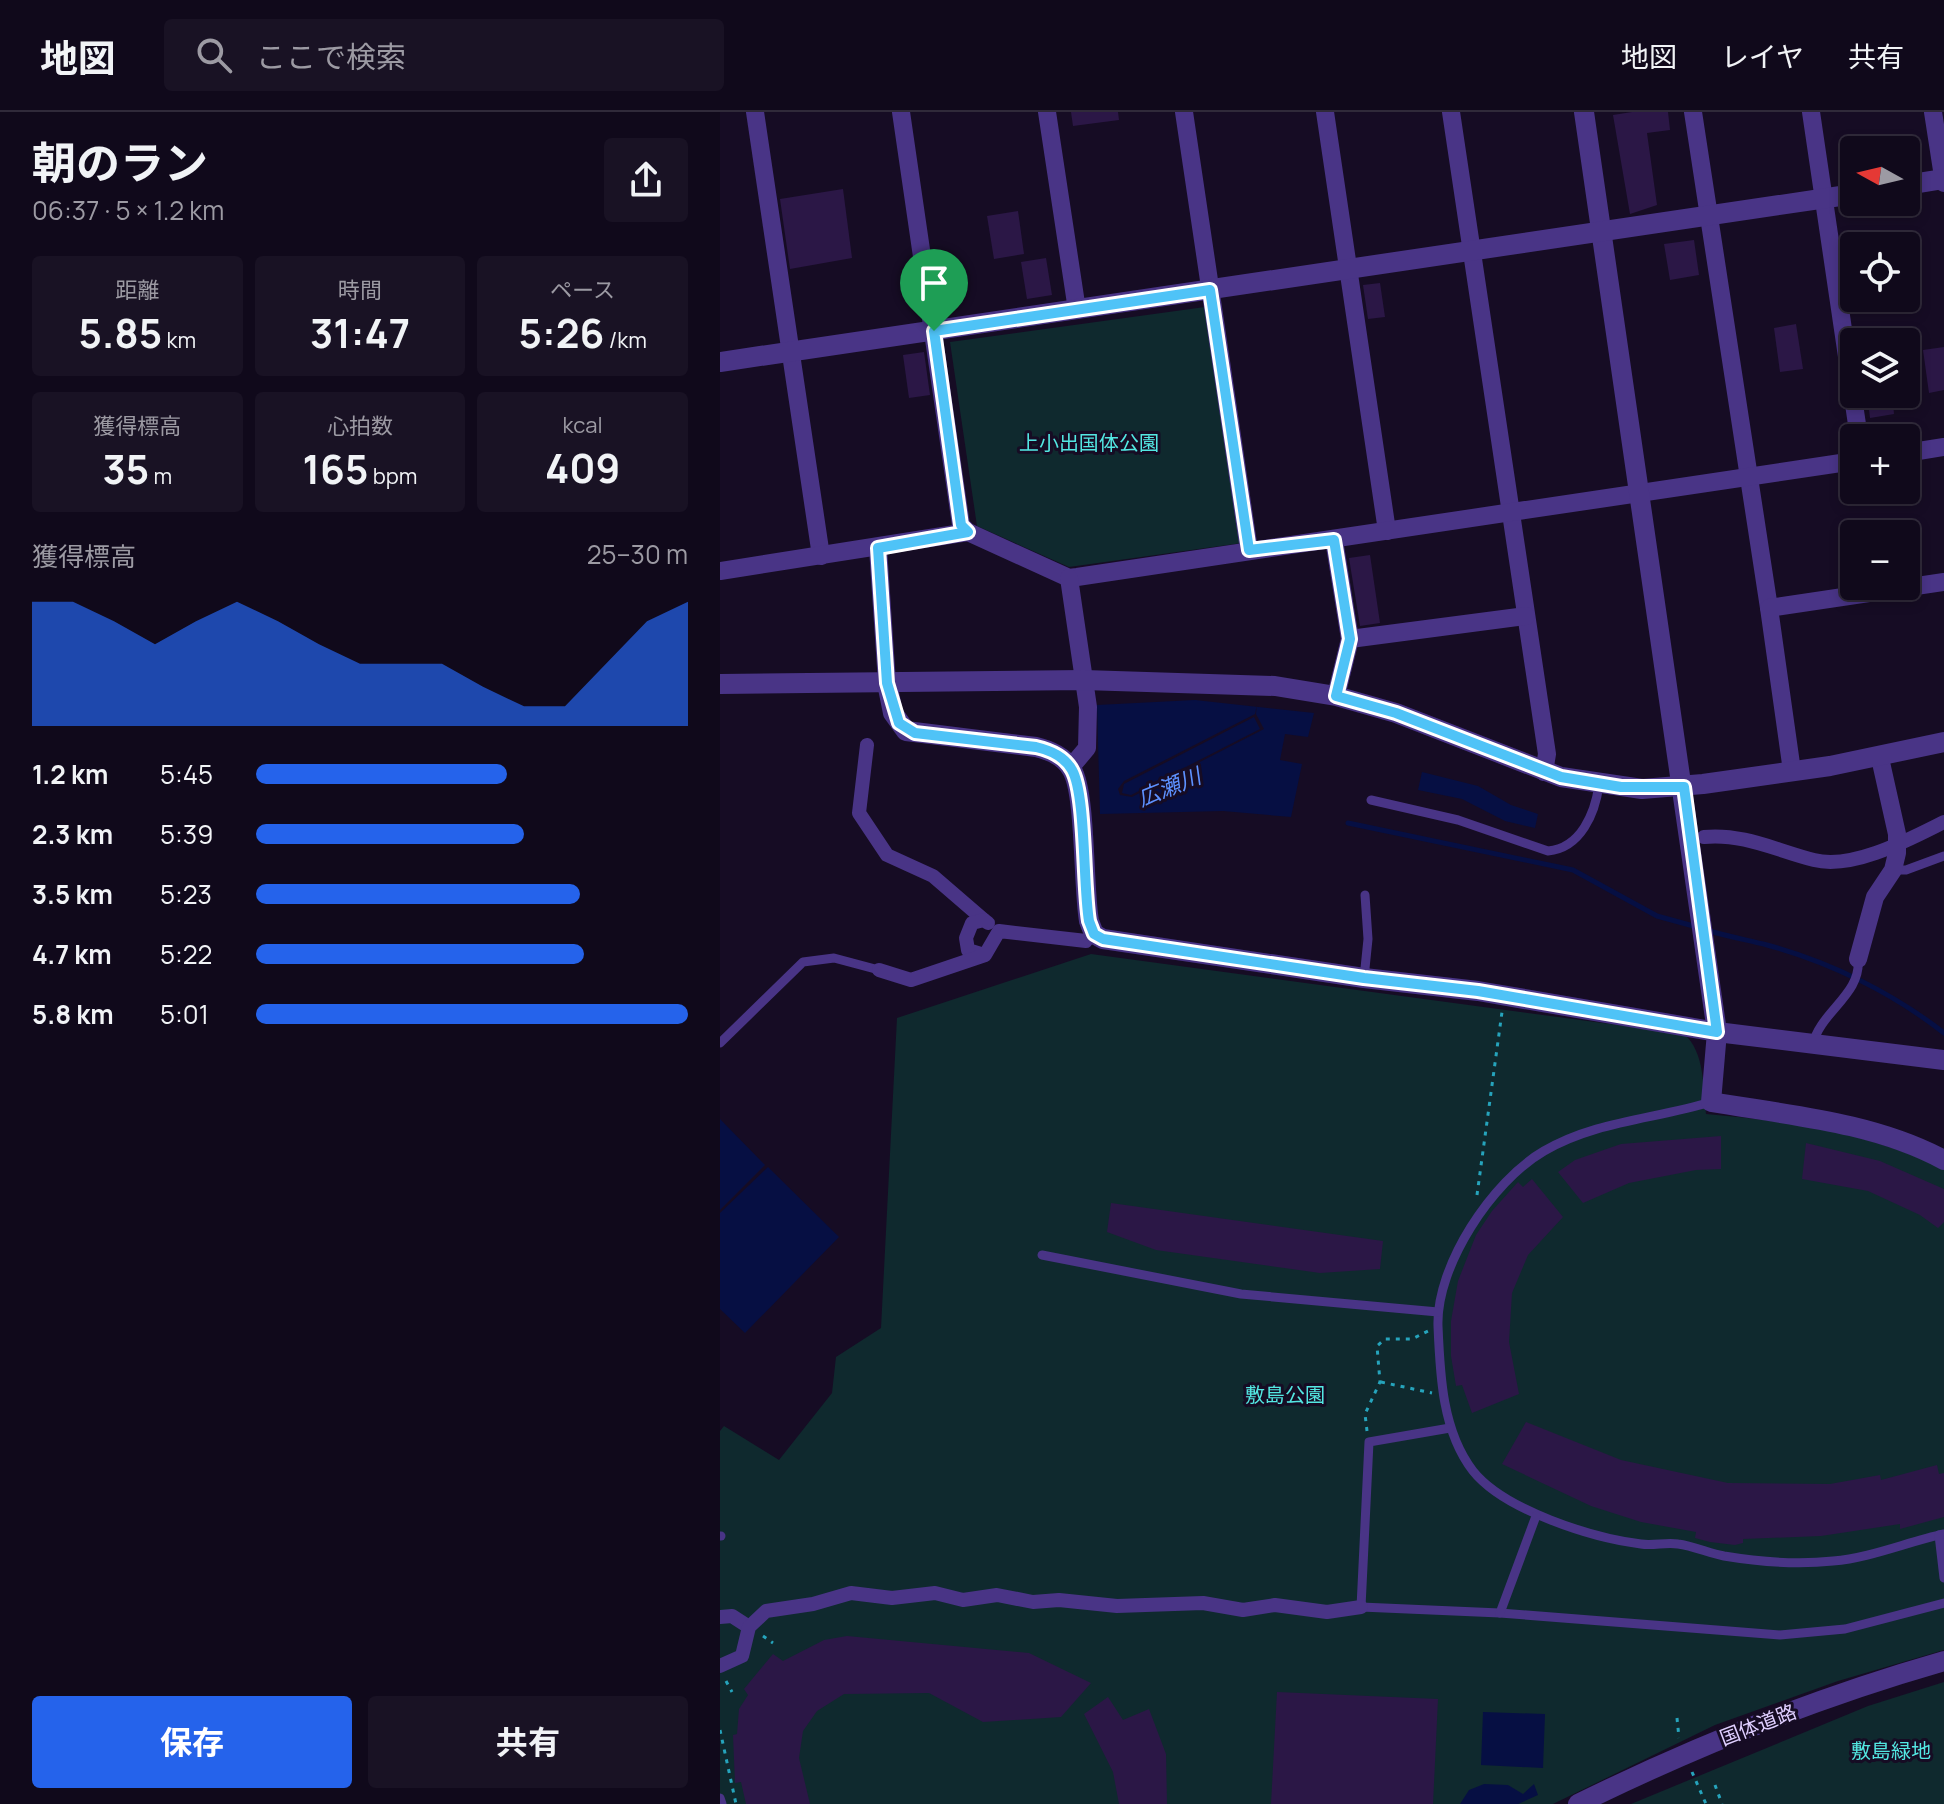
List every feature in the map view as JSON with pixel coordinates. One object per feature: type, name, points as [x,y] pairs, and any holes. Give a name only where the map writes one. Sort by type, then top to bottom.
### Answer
[{"type":"street","points":[[755,112],[821,556]]},
{"type":"street","points":[[901,112],[961,525],[968,532],[1069,578],[1840,463]]},
{"type":"street","points":[[1047,112],[1077,310]]},
{"type":"street","points":[[1184,112],[1249,550]]},
{"type":"street","points":[[1325,112],[1387,531]]},
{"type":"street","points":[[1451,112],[1547,754],[1544,772]]},
{"type":"street","points":[[1584,112],[1701,907],[1717,1032],[1711,1102],[1820,1120],[1912,1142],[1944,1160]]},
{"type":"street","points":[[1693,112],[1792,771]]},
{"type":"street","points":[[1811,112],[1857,424]]},
{"type":"street","points":[[1920,183],[1944,180],[1933,112]]},
{"type":"street","points":[[720,362],[1840,196]]},
{"type":"street","points":[[1920,451],[1944,447]]},
{"type":"street","points":[[720,571],[968,532]]},
{"type":"street","points":[[1334,540],[1350,639],[1336,696]]},
{"type":"street","points":[[878,548],[887,683],[893,713],[906,731],[1036,747],[1054,753],[1071,767],[1078,794],[1087,914],[1098,937],[1364,978],[1478,991],[1717,1032],[1944,1060]]},
{"type":"street","points":[[1069,578],[1084,680],[1087,748],[1071,767]]},
{"type":"street","points":[[1769,608],[1944,582]]},
{"type":"street","points":[[1350,639],[1526,616]]},
{"type":"street","points":[[720,684],[1084,680],[1265,685],[1336,696],[1396,713],[1544,772],[1599,785],[1642,789],[1684,787],[1880,758],[1944,742]]},
{"type":"street","points":[[867,745],[859,813],[887,855],[933,876],[999,931],[1086,941]]},
{"type":"street","points":[[1856,972],[1875,897],[1893,870],[1898,846],[1880,758]]},
{"type":"street","points":[[1704,837],[1750,841],[1816,861],[1839,861],[1898,846],[1944,822]]},
{"type":"street","points":[[984,920],[972,923],[966,938],[968,950],[985,955]]},
{"type":"street","points":[[879,970],[911,980],[985,955],[999,931]]},
{"type":"street","points":[[720,1669],[742,1656],[749,1627],[766,1611],[813,1604],[851,1593],[892,1598],[935,1593],[963,1600],[997,1595],[1033,1602],[1069,1600],[1117,1606],[1203,1603],[1243,1610],[1275,1605],[1327,1612],[1361,1607]]},
{"type":"street","points":[[720,1617],[732,1616],[749,1627]]},
{"type":"street","name":"国体道路","points":[[1578,1804],[1687,1752],[1870,1682],[1944,1661]]},
{"type":"lane","points":[[1371,800],[1458,820],[1548,851],[1563,847],[1589,823],[1599,785]]},
{"type":"lane","points":[[1893,870],[1901,871],[1944,856]]},
{"type":"lane","points":[[1364,978],[1368,939],[1365,895]]},
{"type":"lane","points":[[720,1043],[803,962],[834,958],[879,970]]},
{"type":"lane","points":[[1813,1044],[1817,1029],[1856,972]]},
{"type":"lane","points":[[1711,1102],[1670,1115],[1605,1126],[1564,1140],[1521,1167],[1485,1209],[1464,1238],[1447,1277],[1438,1317],[1444,1395],[1450,1428],[1471,1469],[1490,1488],[1536,1516],[1642,1544],[1677,1543],[1723,1555],[1792,1564],[1836,1561],[1942,1534],[1944,1578]]},
{"type":"lane","points":[[1042,1255],[1241,1294],[1438,1317]]},
{"type":"lane","points":[[1450,1428],[1369,1442],[1361,1607],[1500,1613],[1780,1635],[1845,1629],[1944,1603]]},
{"type":"lane","points":[[1500,1613],[1536,1516]]},
{"type":"lane","points":[[720,1798],[722,1804]]},
{"type":"path","points":[[1485,1209],[1477,1195],[1502,1012]]},
{"type":"path","points":[[1369,1442],[1365,1414],[1380,1382],[1377,1346],[1385,1339],[1412,1339],[1438,1317]]},
{"type":"path","points":[[1380,1382],[1444,1395]]},
{"type":"path","points":[[720,1669],[732,1692]]},
{"type":"path","points":[[1677,1718],[1679,1740]]},
{"type":"path","points":[[720,1730],[736,1804]]},
{"type":"path","points":[[1689,1765],[1706,1804]]},
{"type":"path","points":[[1715,1785],[1722,1804]]},
{"type":"green space","name":"上小出国体公園","points":[[1205,307],[1242,543],[1069,567],[977,526],[950,342]]},
{"type":"green space","name":"敷島公園","points":[[1091,954],[1684,1034],[1699,1060],[1706,1114],[1767,1120],[1828,1131],[1887,1146],[1944,1169],[1944,1650],[1838,1681],[1715,1725],[1553,1804],[720,1804],[720,1431],[724,1426],[779,1460],[832,1393],[836,1357],[881,1328],[897,1018]]},
{"type":"green space","name":"敷島緑地","points":[[1944,1682],[1944,1804],[1631,1804],[1868,1706]]},
{"type":"water","name":"広瀬川","points":[[1195,700],[1314,713],[1308,737],[1285,734],[1280,760],[1302,764],[1291,817],[1223,811],[1100,814],[1097,705]]},
{"type":"water","points":[[1422,772],[1478,786],[1511,805],[1538,814],[1535,828],[1505,821],[1462,799],[1418,790]]},
{"type":"water","points":[[720,1119],[765,1165],[720,1210]]},
{"type":"water","points":[[768,1167],[839,1237],[745,1333],[720,1309],[720,1213]]},
{"type":"water","points":[[1483,1712],[1545,1714],[1543,1768],[1481,1765]]},
{"type":"water","points":[[1484,1784],[1508,1785],[1523,1794],[1534,1784],[1538,1795],[1518,1804],[1460,1804],[1469,1790]]},
{"type":"pier","points":[[1257,705],[1256,714],[1264,729],[1132,797],[1120,795],[1118,789],[1124,781],[1255,714]],"holes":[[[1254,717],[1260,729],[1131,795],[1122,793],[1124,784]]]},
{"type":"building","points":[[1071,112],[1118,112],[1119,120],[1073,126]]},
{"type":"building","points":[[1668,112],[1670,130],[1647,133],[1657,205],[1630,214],[1613,115]]},
{"type":"building","points":[[843,189],[852,258],[790,269],[780,199]]},
{"type":"building","points":[[1018,211],[1024,254],[994,259],[987,216]]},
{"type":"building","points":[[1694,240],[1699,275],[1670,280],[1664,244]]},
{"type":"building","points":[[1046,258],[1052,295],[1027,299],[1021,262]]},
{"type":"building","points":[[1380,283],[1385,317],[1368,319],[1363,285]]},
{"type":"building","points":[[1796,324],[1803,369],[1780,372],[1774,328]]},
{"type":"building","points":[[1944,347],[1944,390],[1929,393],[1923,350]]},
{"type":"building","points":[[924,352],[930,395],[909,398],[903,355]]},
{"type":"building","points":[[1869,408],[1893,408],[1894,414],[1870,418]]},
{"type":"building","points":[[1370,555],[1380,623],[1360,626],[1349,558]]},
{"type":"building","points":[[1721,1136],[1721,1169],[1696,1170],[1629,1183],[1583,1203],[1558,1172],[1575,1160],[1621,1144]]},
{"type":"building","points":[[1806,1143],[1880,1161],[1944,1189],[1944,1222],[1938,1228],[1920,1215],[1868,1191],[1802,1179]]},
{"type":"building","points":[[1532,1179],[1563,1217],[1528,1255],[1512,1293],[1509,1342],[1519,1394],[1472,1413],[1462,1385],[1456,1386],[1451,1356],[1451,1321],[1458,1281],[1476,1235],[1492,1211],[1518,1182],[1523,1187]]},
{"type":"building","points":[[1111,1203],[1383,1241],[1380,1269],[1320,1273],[1156,1250],[1107,1232]]},
{"type":"building","points":[[1526,1422],[1621,1460],[1728,1483],[1830,1484],[1880,1475],[1881,1480],[1937,1465],[1939,1474],[1944,1473],[1944,1517],[1900,1529],[1900,1524],[1821,1536],[1743,1539],[1743,1543],[1735,1545],[1710,1542],[1695,1538],[1696,1532],[1641,1522],[1591,1506],[1502,1464]]},
{"type":"building","points":[[847,1636],[1029,1653],[1091,1683],[1061,1717],[983,1722],[929,1693],[844,1694],[817,1711],[803,1731],[799,1758],[810,1804],[746,1804],[741,1782],[735,1783],[733,1735],[737,1734],[739,1709],[748,1695],[744,1689],[773,1654],[783,1661],[824,1640]]},
{"type":"building","points":[[1277,1692],[1438,1699],[1433,1804],[1271,1804]]},
{"type":"building","points":[[1108,1697],[1123,1720],[1149,1709],[1166,1754],[1167,1804],[1119,1804],[1113,1772],[1084,1714]]},
{"type":"waterway","points":[[1348,823],[1573,870],[1657,916],[1697,927]]},
{"type":"waterway","points":[[1706,930],[1814,960],[1882,992],[1944,1033]]},
{"type":"route","points":[[1210,290],[1249,550],[1334,540],[1350,639],[1336,696],[1396,713],[1512,761],[1561,777],[1642,789],[1684,787],[1717,1032],[1478,991],[1364,978],[1111,941],[1094,934],[1087,914],[1078,794],[1071,767],[1054,753],[1036,747],[906,731],[893,713],[887,683],[878,548],[968,532],[961,525],[934,331],[1210,290]]}]
